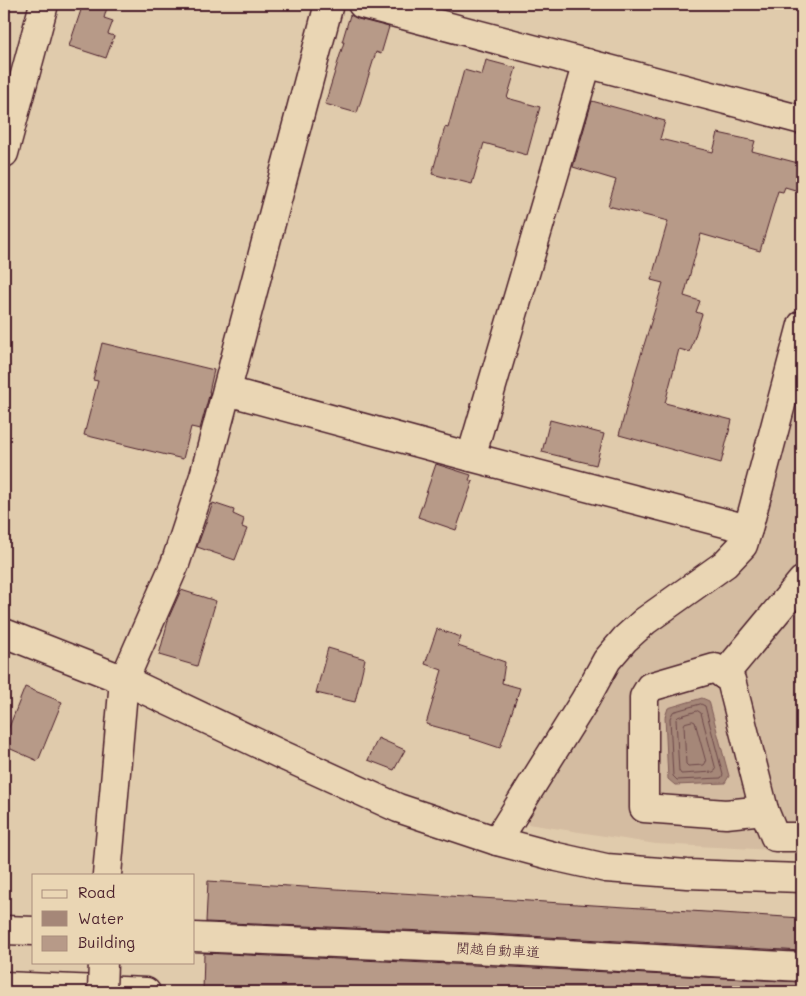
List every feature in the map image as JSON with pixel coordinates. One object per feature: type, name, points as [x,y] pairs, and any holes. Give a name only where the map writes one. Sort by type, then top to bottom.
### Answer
[{"type":"main road","points":[[4,153],[44,4]]},
{"type":"main road","points":[[107,871],[124,680],[175,564],[204,476],[328,4]]},
{"type":"main road","points":[[362,4],[802,120]]},
{"type":"main road","points":[[471,457],[587,63]]},
{"type":"main road","points":[[497,841],[585,700],[607,660],[624,640],[645,621],[725,564],[743,546],[802,325]]},
{"type":"main road","points":[[227,391],[748,529]]},
{"type":"main road","points":[[724,675],[802,581]]},
{"type":"main road","points":[[4,633],[124,680],[398,808],[497,841],[606,868],[687,874],[802,878]]},
{"type":"main road","points":[[764,810],[726,814],[644,808],[644,697],[650,687],[715,668],[731,680],[764,810],[774,837],[802,837]]},
{"type":"main road","points":[[4,930],[32,931]]},
{"type":"main road","name":"関越自動車道","points":[[195,937],[463,948],[802,967]]},
{"type":"main road","points":[[102,992],[103,964]]},
{"type":"main road","points":[[4,986],[146,992]]},
{"type":"shaded area","points":[[802,377],[802,850],[656,844],[528,824],[526,815],[614,673],[639,644],[740,570],[757,543]]},
{"type":"water","points":[[702,698],[709,701],[729,776],[725,783],[675,785],[668,779],[665,717],[668,708]]},
{"type":"building","points":[[83,4],[108,4],[104,18],[113,21],[108,34],[114,36],[106,58],[69,46]]},
{"type":"building","points":[[350,15],[389,27],[381,54],[376,52],[357,113],[325,104],[344,42],[342,42]]},
{"type":"building","points":[[486,60],[516,68],[507,98],[540,107],[527,155],[484,143],[472,184],[432,174],[445,127],[448,128],[464,70],[482,75]]},
{"type":"building","points":[[592,101],[665,121],[660,139],[713,152],[718,133],[755,141],[752,151],[802,164],[802,192],[785,187],[783,192],[778,191],[760,251],[701,234],[684,296],[700,301],[696,312],[702,314],[690,352],[679,349],[665,403],[732,420],[721,463],[619,435],[663,283],[651,280],[668,221],[608,206],[616,180],[573,167]]},
{"type":"building","points":[[102,343],[214,370],[200,429],[191,427],[183,459],[84,435],[98,381],[93,380]]},
{"type":"building","points":[[550,420],[604,434],[596,465],[542,452]]},
{"type":"building","points":[[436,464],[471,475],[469,480],[473,481],[456,530],[418,517]]},
{"type":"building","points":[[213,503],[234,510],[233,514],[244,519],[242,527],[247,529],[235,560],[197,547]]},
{"type":"building","points":[[181,590],[216,601],[197,666],[159,655],[169,617]]},
{"type":"building","points":[[437,629],[461,637],[458,646],[505,662],[502,683],[520,688],[500,748],[470,738],[470,736],[426,724],[442,670],[425,664]]},
{"type":"building","points":[[328,648],[365,659],[355,702],[316,693]]},
{"type":"building","points":[[25,687],[62,702],[38,761],[4,746],[4,740]]},
{"type":"building","points":[[378,738],[405,750],[394,770],[368,760]]},
{"type":"building","points":[[208,881],[802,918],[802,951],[474,933],[206,922]]},
{"type":"building","points":[[204,953],[802,982],[802,992],[203,992]]}]
